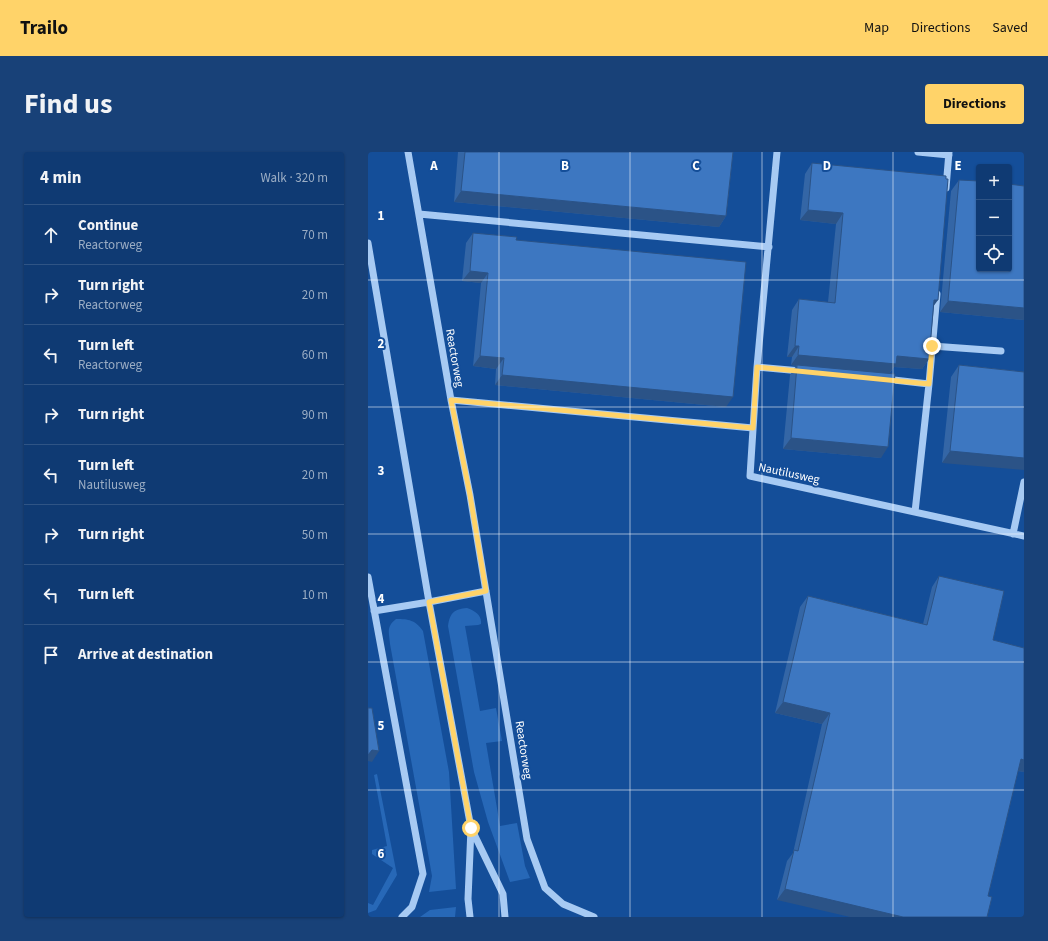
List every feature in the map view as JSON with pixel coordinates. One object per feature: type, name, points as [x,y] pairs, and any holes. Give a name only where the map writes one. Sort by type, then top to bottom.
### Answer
[{"type":"street","name":"Reactorweg","points":[[408,152],[451,400],[470,495],[527,839],[545,888],[562,904],[594,917]]},
{"type":"street","name":"Nautilusweg","points":[[776,152],[769,247],[757,367],[750,476],[1024,536]]},
{"type":"street","points":[[918,152],[949,154],[945,195]]},
{"type":"street","points":[[419,214],[769,247]]},
{"type":"street","points":[[368,243],[429,602],[471,828],[468,899],[470,917]]},
{"type":"street","points":[[915,512],[929,384],[937,290]]},
{"type":"street","points":[[932,346],[1001,351]]},
{"type":"street","points":[[757,367],[812,372]]},
{"type":"street","points":[[874,378],[929,384]]},
{"type":"street","points":[[451,400],[753,428]]},
{"type":"street","points":[[1013,534],[1024,482]]},
{"type":"street","points":[[368,577],[423,874],[412,907],[402,917]]},
{"type":"street","points":[[374,611],[486,591]]},
{"type":"street","points":[[471,828],[503,894],[505,917]]},
{"type":"shaded area","points":[[467,608],[473,610],[479,616],[481,621],[481,624],[478,625],[465,626],[480,711],[496,708],[502,741],[486,743],[500,826],[517,823],[525,866],[530,878],[510,882],[488,822],[474,772],[448,626],[453,612],[459,609]]},
{"type":"shaded area","points":[[396,619],[411,621],[417,624],[423,631],[449,772],[456,889],[429,892],[432,876],[390,644],[389,627]]},
{"type":"shaded area","points":[[377,774],[397,875],[376,910],[368,913],[368,903],[373,905],[393,868],[372,854],[372,850],[387,846],[374,775]]},
{"type":"shaded area","points":[[456,907],[455,917],[420,917],[430,910]]},
{"type":"building","points":[[465,152],[733,152],[726,216],[461,191]]},
{"type":"building","points":[[812,163],[946,176],[946,179],[948,179],[938,300],[934,300],[929,359],[897,356],[896,364],[798,355],[799,346],[795,346],[799,299],[835,303],[843,213],[808,210]]},
{"type":"building","points":[[959,180],[976,181],[976,272],[1012,272],[1012,184],[1024,186],[1024,308],[948,301]]},
{"type":"building","points":[[473,233],[517,237],[516,240],[746,262],[733,397],[502,375],[504,358],[480,356],[488,273],[470,271]]},
{"type":"building","points":[[797,365],[895,374],[888,447],[791,438]]},
{"type":"building","points":[[959,365],[1024,372],[1024,458],[950,451]]},
{"type":"building","points":[[939,576],[1004,591],[993,640],[1024,648],[1024,760],[1021,759],[988,896],[992,897],[987,917],[903,917],[785,889],[794,850],[798,851],[830,713],[783,702],[808,596],[927,625]]},
{"type":"building","points":[[368,708],[372,708],[379,751],[372,750],[368,755]]},
{"type":"route","points":[[471,828],[429,602],[486,591],[470,495],[451,400],[753,428],[757,367],[929,384],[932,346]]}]
